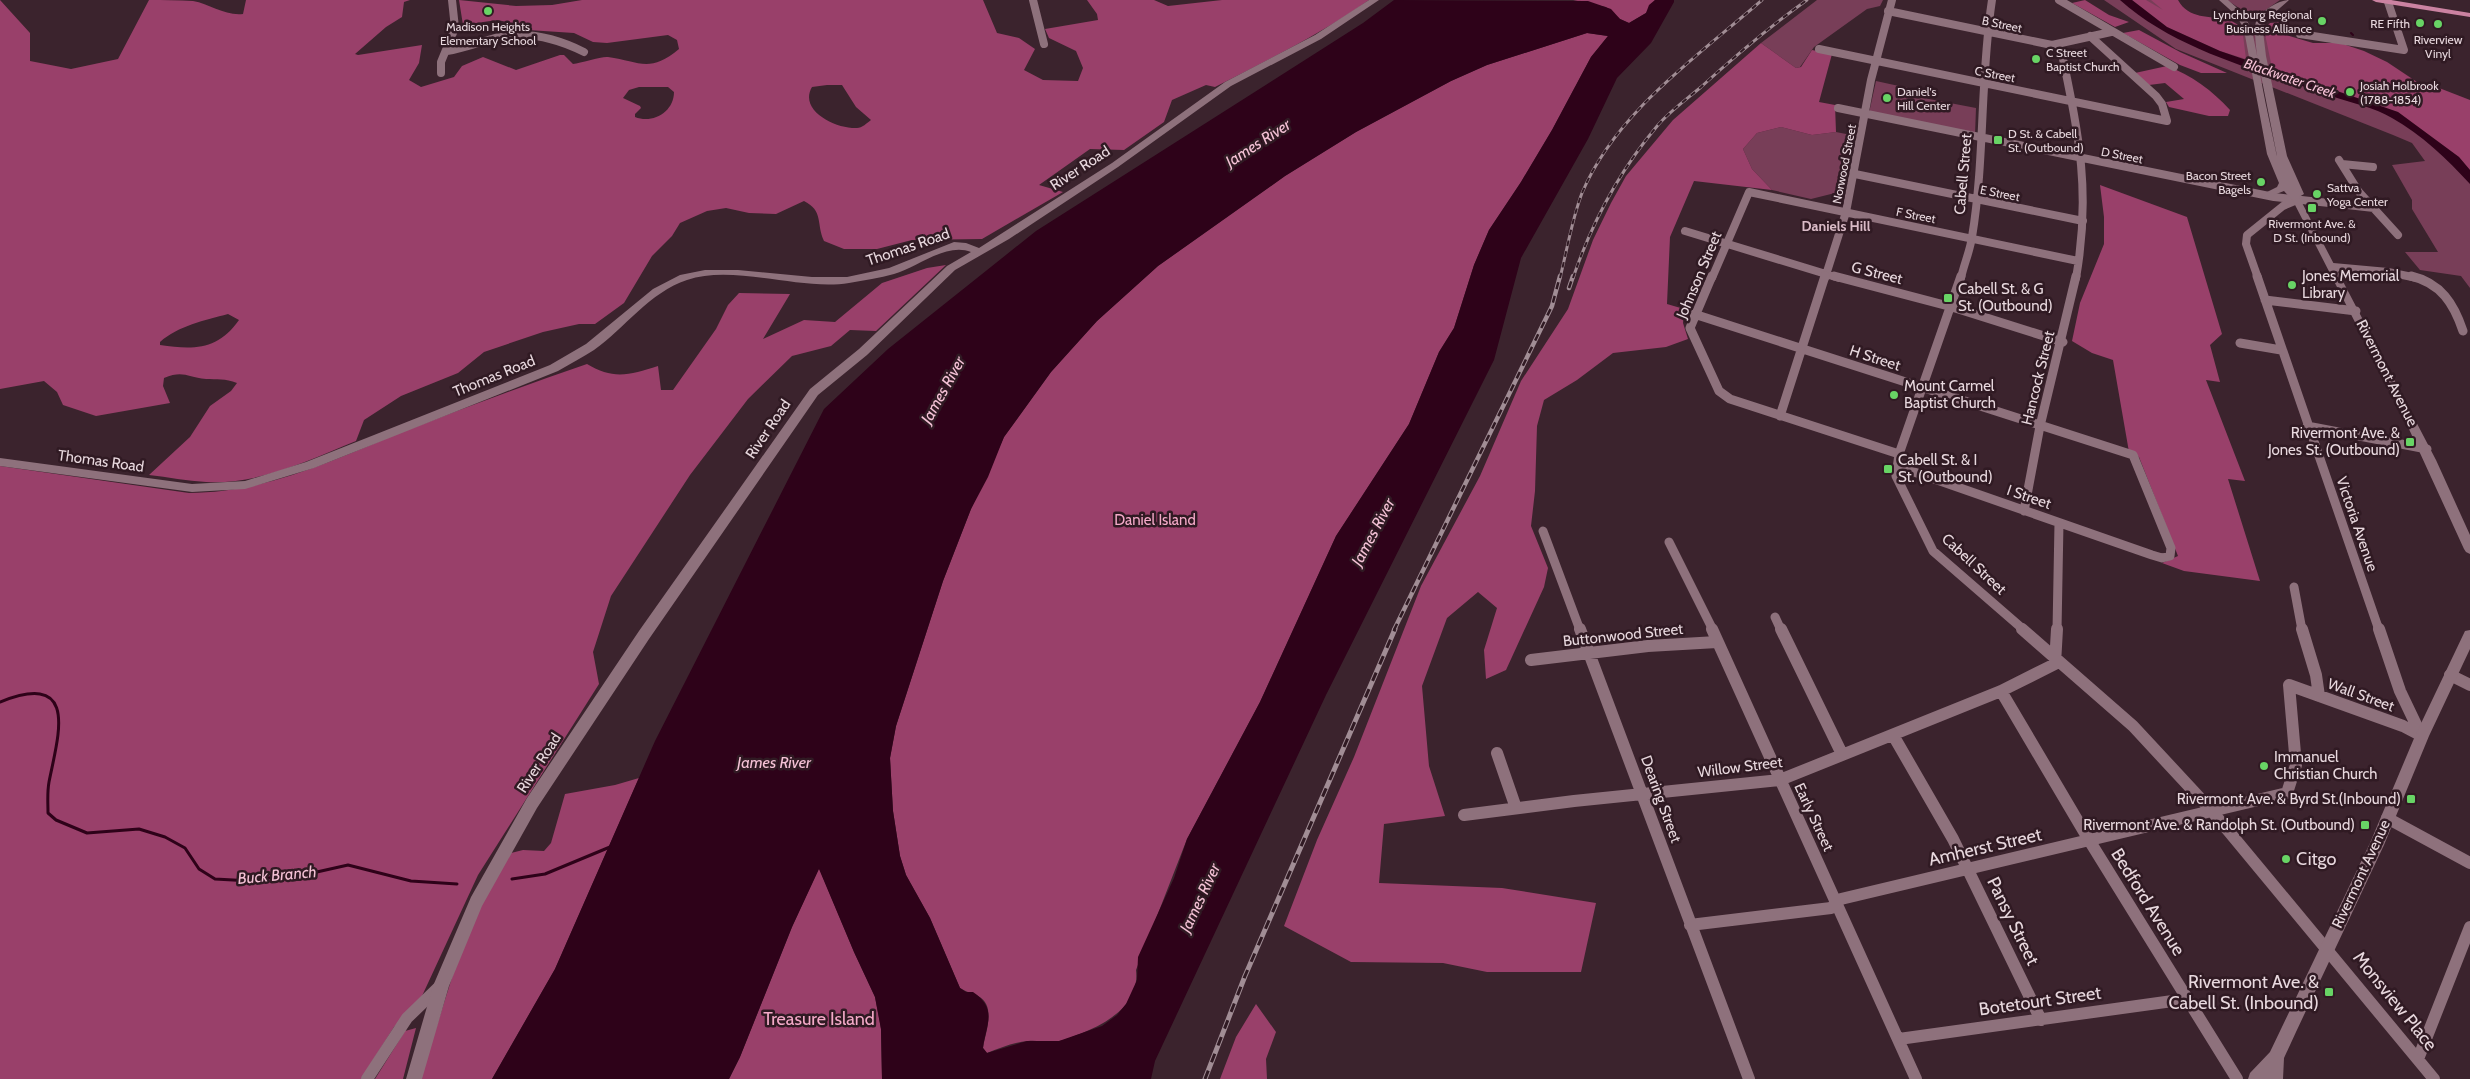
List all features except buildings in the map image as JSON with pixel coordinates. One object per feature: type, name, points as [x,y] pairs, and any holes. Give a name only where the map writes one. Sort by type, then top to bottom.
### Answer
[{"type":"main road","points":[[2376,0],[2470,15]]},
{"type":"street","points":[[441,73],[441,62],[447,51],[455,23],[452,0]]},
{"type":"street","points":[[1033,0],[1044,44]]},
{"type":"street","name":"River Road","points":[[414,1079],[441,986],[476,902],[532,803],[644,635],[803,407],[822,383],[863,352],[951,268],[1005,237],[1115,165],[1228,84],[1318,37],[1375,0]]},
{"type":"street","name":"Norwood Street","points":[[1780,416],[1846,212],[1876,62],[1892,0]]},
{"type":"street","name":"Cabell Street","points":[[1992,0],[1987,32],[1982,139],[1972,238],[1952,307],[1899,454],[1896,476],[1933,551],[2133,726],[2211,810],[2327,947]]},
{"type":"street","points":[[2059,0],[2174,67]]},
{"type":"street","points":[[2226,2],[2251,19],[2261,20],[2285,0]]},
{"type":"street","points":[[2300,34],[2404,50],[2388,1]]},
{"type":"street","name":"Rivermont Avenue","points":[[2226,2],[2240,15],[2248,30],[2276,168],[2284,183],[2297,200],[2356,311],[2426,449],[2470,549]]},
{"type":"street","name":"B Street","points":[[1888,11],[2058,45],[2111,32]]},
{"type":"street","name":"Rivermont Avenue","points":[[2261,20],[2258,31],[2282,156],[2286,169],[2299,195],[2297,200]]},
{"type":"street","points":[[447,51],[502,36],[535,35],[568,43],[584,52]]},
{"type":"street","name":"C Street","points":[[1819,50],[2167,121],[2162,104],[2156,96],[2090,36]]},
{"type":"street","name":"Hancock Street","points":[[2024,511],[2040,426],[2063,342],[2078,261],[2083,221],[2082,159],[2072,101],[2062,54],[2058,45]]},
{"type":"street","name":"D Street","points":[[1838,108],[1982,139],[2266,195],[2374,208]]},
{"type":"street","points":[[2373,167],[2341,162],[2359,192],[2398,235]]},
{"type":"street","name":"E Street","points":[[1854,174],[2083,221]]},
{"type":"street","points":[[2266,195],[2281,189],[2284,183]]},
{"type":"street","name":"F Street","points":[[1749,192],[2078,261]]},
{"type":"street","name":"Johnson Street","points":[[1749,192],[1694,314],[1690,328],[1722,395],[1780,416]]},
{"type":"street","name":"Victoria Avenue","points":[[2297,200],[2283,206],[2247,235],[2246,244],[2307,426],[2400,691],[2422,736]]},
{"type":"street","name":"G Street","points":[[1685,232],[1825,274],[1952,307],[2063,342]]},
{"type":"street","name":"Thomas Road","points":[[0,462],[192,488],[222,488],[245,485],[310,465],[554,368],[590,347],[657,291],[684,277],[705,273],[738,272],[812,280],[847,280],[892,271],[954,245],[966,246],[978,251]]},
{"type":"street","points":[[2333,267],[2414,277],[2428,281],[2438,287],[2451,304],[2463,331]]},
{"type":"street","points":[[2265,300],[2356,311]]},
{"type":"street","name":"H Street","points":[[1694,314],[2133,455],[2170,548],[2170,556],[2162,558],[2152,555]]},
{"type":"street","points":[[2240,343],[2281,350]]},
{"type":"street","points":[[1780,416],[1899,454]]},
{"type":"street","points":[[2307,426],[2426,449]]},
{"type":"street","name":"I Street","points":[[1897,466],[2152,555]]},
{"type":"street","points":[[2058,659],[2059,523]]},
{"type":"street","name":"Dearing Street","points":[[1543,531],[1749,1079]]},
{"type":"street","name":"Early Street","points":[[1669,542],[1695,591],[1916,1079]]},
{"type":"street","points":[[2294,587],[2302,630],[2316,675],[2319,696]]},
{"type":"street","points":[[1775,617],[1842,754]]},
{"type":"street","name":"Rivermont Avenue","points":[[2256,1079],[2276,1058],[2377,844],[2422,736],[2470,635]]},
{"type":"street","name":"Buttonwood Street","points":[[1531,660],[1648,646],[1717,642]]},
{"type":"street","name":"Willow Street","points":[[1464,815],[1780,780],[2002,691],[2055,664],[2058,659]]},
{"type":"street","points":[[2450,675],[2470,685]]},
{"type":"street","name":"Wall Street","points":[[2287,792],[2296,765],[2289,685],[2403,726],[2422,736]]},
{"type":"street","name":"Bedford Avenue","points":[[2002,691],[2089,840],[2237,1079]]},
{"type":"street","name":"Pansy Street","points":[[1893,735],[1968,868],[2041,1020]]},
{"type":"street","points":[[1497,753],[1516,808]]},
{"type":"street","name":"Amherst Street","points":[[1690,924],[1831,908],[1841,899],[2287,792]]},
{"type":"street","points":[[2387,818],[2470,863]]},
{"type":"street","points":[[2418,1059],[2470,927]]},
{"type":"street","name":"Monsview Place","points":[[2327,947],[2434,1079]]},
{"type":"street","points":[[367,1079],[407,1018],[441,986]]},
{"type":"street","name":"Botetourt Street","points":[[1899,1039],[2187,999]]},
{"type":"street","name":"Rivermont Avenue","points":[[2275,1079],[2276,1058]]},
{"type":"shaded area","points":[[1817,0],[1883,0],[1880,6],[1867,9],[1814,47],[1800,67],[1796,68],[1761,43]]},
{"type":"shaded area","points":[[2104,0],[2169,0],[2195,17],[2271,38],[2470,122],[2470,288],[2461,276],[2420,270],[2405,252],[2438,252],[2412,209],[2412,200],[2392,165],[2425,161],[2412,143],[2176,49]]},
{"type":"shaded area","points":[[2227,0],[2280,0],[2254,18]]},
{"type":"shaded area","points":[[1876,81],[1908,88],[1908,95],[1976,108],[1975,135],[1869,113]]},
{"type":"shaded area","points":[[1781,127],[1812,135],[1836,132],[1856,136],[1842,185],[1835,193],[1811,199],[1772,190],[1752,169],[1743,149],[1757,133]]},
{"type":"green space","points":[[0,0],[30,33],[30,61],[71,69],[118,59],[149,0],[193,1],[224,12],[243,14],[246,0],[410,0],[404,2],[402,17],[386,27],[355,54],[422,45],[419,63],[409,80],[421,87],[454,77],[462,66],[483,57],[516,70],[560,55],[564,55],[573,64],[605,57],[652,64],[669,57],[679,49],[677,40],[668,35],[607,43],[593,42],[574,33],[513,29],[512,23],[497,20],[463,25],[459,0],[516,6],[552,5],[582,0],[983,0],[997,33],[1019,38],[1035,49],[1024,70],[1043,80],[1078,81],[1083,68],[1076,51],[1049,38],[1045,29],[1098,20],[1097,14],[1087,0],[1154,0],[1168,6],[1222,0],[1369,0],[1313,35],[1215,87],[1206,85],[1172,100],[1164,122],[1124,150],[1090,149],[1039,185],[1063,192],[982,239],[912,240],[877,249],[844,249],[824,241],[817,214],[804,201],[776,214],[749,213],[726,208],[707,211],[680,223],[672,236],[652,256],[624,303],[595,324],[579,324],[543,332],[484,352],[458,373],[401,396],[364,420],[356,441],[283,470],[245,480],[226,482],[192,481],[149,475],[190,437],[210,406],[231,391],[237,383],[233,381],[176,374],[164,378],[163,386],[170,403],[96,416],[63,405],[57,392],[44,381],[0,389]],"holes":[[[842,85],[856,107],[871,120],[857,128],[849,128],[830,122],[815,111],[810,104],[809,96],[812,87]],[[639,87],[668,87],[674,92],[673,99],[666,111],[649,119],[635,117],[635,114],[641,108],[640,106],[623,98],[629,90]],[[228,314],[239,320],[223,337],[204,346],[160,345],[160,342],[167,336],[192,324]]]},
{"type":"green space","points":[[1573,0],[1655,0],[1646,13],[1629,23],[1620,19],[1606,7]]},
{"type":"green space","points":[[2085,0],[2109,15],[2129,22],[2115,27],[2072,3]]},
{"type":"green space","points":[[2132,0],[2146,0],[2163,10],[2151,0],[2178,0],[2188,11],[2194,14],[2234,22],[2242,27],[2246,59],[2220,51],[2167,27]]},
{"type":"green space","points":[[2282,22],[2276,32],[2313,43],[2340,43],[2364,51],[2387,62],[2423,86],[2434,86],[2470,100],[2470,170],[2459,157],[2398,112],[2272,68],[2264,29],[2270,23]]},
{"type":"green space","points":[[2139,30],[2180,52],[2227,73],[2201,73],[2180,65],[2123,33]]},
{"type":"green space","name":"Daniel Island","points":[[1587,33],[1608,36],[1591,57],[1552,130],[1489,230],[1474,265],[1454,328],[1439,352],[1409,424],[1336,536],[1260,702],[1187,839],[1136,970],[1136,982],[1133,993],[1120,1011],[1111,1018],[1067,1039],[1055,1042],[1023,1042],[987,1053],[983,1048],[988,1020],[987,1006],[984,1000],[978,996],[960,988],[930,918],[906,875],[900,856],[893,811],[890,758],[896,726],[943,581],[971,509],[1004,437],[1051,372],[1097,321],[1158,266],[1285,176],[1356,132],[1451,81],[1487,65]]},
{"type":"green space","points":[[1761,43],[1796,68],[1801,67],[1812,50],[1832,54],[1819,102],[1835,105],[1836,132],[1812,135],[1781,127],[1757,133],[1743,149],[1752,169],[1772,190],[1694,181],[1670,237],[1667,304],[1684,309],[1683,323],[1688,339],[1666,347],[1613,353],[1577,380],[1544,400],[1537,426],[1535,491],[1531,526],[1548,568],[1544,587],[1506,670],[1486,679],[1484,650],[1497,608],[1478,592],[1447,618],[1422,686],[1429,766],[1445,816],[1384,824],[1379,883],[1502,888],[1596,903],[1581,972],[1487,972],[1443,963],[1351,962],[1284,926],[1317,840],[1354,757],[1421,586],[1480,476],[1521,381],[1568,309],[1593,240],[1626,176],[1673,120]]},
{"type":"green space","points":[[2167,66],[2185,74],[2209,90],[2230,110],[2228,116],[2209,116],[2169,107],[2166,102],[2184,99],[2165,83],[2149,85],[2135,73]]},
{"type":"green space","points":[[2100,185],[2187,217],[2222,334],[2210,345],[2220,382],[2206,380],[2245,481],[2228,479],[2260,581],[2184,571],[2162,563],[2178,556],[2139,457],[2129,452],[2113,360],[2092,353],[2072,341],[2080,303],[2104,244],[2104,217]]},
{"type":"green space","points":[[946,265],[876,331],[850,330],[831,346],[792,356],[748,399],[690,475],[611,596],[593,652],[599,684],[478,875],[422,996],[394,1027],[361,1079],[0,1079],[0,466],[189,493],[246,487],[272,481],[324,464],[448,414],[587,364],[596,369],[614,374],[630,374],[658,366],[661,390],[673,390],[716,329],[728,305],[739,293],[790,294],[763,339],[804,320],[835,322],[882,283],[927,268]]},
{"type":"green space","points":[[639,778],[555,969],[492,1079],[420,1079],[461,949],[486,894],[511,853],[523,850],[544,851],[551,843],[565,794],[615,785]]},
{"type":"green space","name":"Treasure Island","points":[[819,868],[875,997],[881,1029],[882,1079],[729,1079],[740,1057],[792,927]]},
{"type":"green space","points":[[1256,1004],[1276,1032],[1266,1059],[1267,1079],[1220,1079],[1236,1037]]},
{"type":"green space","points":[[416,1028],[403,1079],[375,1079],[405,1031]]},
{"type":"water","name":"James River","points":[[1394,0],[1588,1],[1611,9],[1620,19],[1629,23],[1646,13],[1649,5],[1655,0],[1674,0],[1651,43],[1617,78],[1588,139],[1521,258],[1494,360],[1326,695],[1155,1061],[1151,1079],[882,1079],[881,1029],[875,997],[819,869],[792,927],[740,1057],[729,1079],[492,1079],[555,969],[655,741],[824,409],[888,349],[1036,231],[1363,23]],"holes":[[[1587,33],[1608,36],[1591,57],[1552,130],[1489,230],[1474,265],[1454,328],[1439,352],[1409,424],[1336,536],[1260,702],[1187,839],[1174,878],[1138,957],[1137,980],[1126,1004],[1117,1015],[1102,1026],[1059,1041],[1027,1041],[987,1053],[983,1048],[988,1025],[986,1005],[973,992],[966,992],[960,988],[930,918],[906,875],[900,856],[893,811],[890,758],[896,726],[943,581],[971,509],[988,477],[1004,437],[1051,372],[1097,321],[1158,266],[1285,176],[1356,132],[1451,81],[1487,65]]]},
{"type":"water","name":"Blackwater Creek","points":[[2120,0],[2132,0],[2167,27],[2220,51],[2398,112],[2459,157],[2470,170],[2470,184],[2424,140],[2403,124],[2385,114],[2250,69],[2194,47],[2143,18]]},
{"type":"waterway","name":"Buck Branch","points":[[0,702],[25,694],[43,695],[53,701],[58,713],[59,728],[48,786],[48,813],[56,820],[87,833],[139,829],[165,837],[185,848],[199,869],[215,879],[251,881],[280,876],[299,876],[348,865],[411,881],[457,884]]},
{"type":"waterway","name":"Buck Branch","points":[[512,879],[545,874],[610,847]]},
{"type":"railway","points":[[1560,278],[1578,203],[1597,164],[1615,137],[1661,87],[1762,0]]},
{"type":"railway","points":[[1573,278],[1589,237],[1608,197],[1631,160],[1658,125],[1753,42],[1807,0]]},
{"type":"railway","points":[[1394,630],[1552,306],[1560,276]]},
{"type":"railway","points":[[1569,288],[1573,276]]},
{"type":"railway","points":[[1205,1079],[1245,976],[1395,629]]},
{"type":"place","name":"Madison Heights Elementary School","points":[[488,11]]},
{"type":"place","name":"Lynchburg Regional Business Alliance","points":[[2322,21]]},
{"type":"place","name":"RE Fifth","points":[[2420,23]]},
{"type":"place","name":"Riverview Vinyl","points":[[2438,24]]},
{"type":"place","name":"C Street Baptist Church","points":[[2036,59]]},
{"type":"place","name":"Josiah Holbrook (1788-1854)","points":[[2350,92]]},
{"type":"place","name":"Daniel's Hill Center","points":[[1887,98]]},
{"type":"place","name":"D St. & Cabell St. (Outbound)","points":[[1998,140]]},
{"type":"place","name":"Bacon Street Bagels","points":[[2261,182]]},
{"type":"place","name":"Sattva Yoga Center","points":[[2317,194]]},
{"type":"place","name":"Rivermont Ave. & D St. (Inbound)","points":[[2312,208]]},
{"type":"place","name":"Jones Memorial Library","points":[[2292,285]]},
{"type":"place","name":"Cabell St. & G St. (Outbound)","points":[[1948,298]]},
{"type":"place","name":"Mount Carmel Baptist Church","points":[[1894,395]]},
{"type":"place","name":"Rivermont Ave. & Jones St. (Outbound)","points":[[2410,442]]},
{"type":"place","name":"Cabell St. & I St. (Outbound)","points":[[1888,469]]},
{"type":"place","name":"Immanuel Christian Church","points":[[2264,766]]},
{"type":"place","name":"Rivermont Ave. & Byrd St.(Inbound)","points":[[2411,799]]},
{"type":"place","name":"Rivermont Ave. & Randolph St. (Outbound)","points":[[2365,825]]},
{"type":"place","name":"Citgo","points":[[2286,859]]},
{"type":"place","name":"Rivermont Ave. & Cabell St. (Inbound)","points":[[2329,992]]},
{"type":"district","name":"Daniels Hill","points":[[1836,226]]}]
